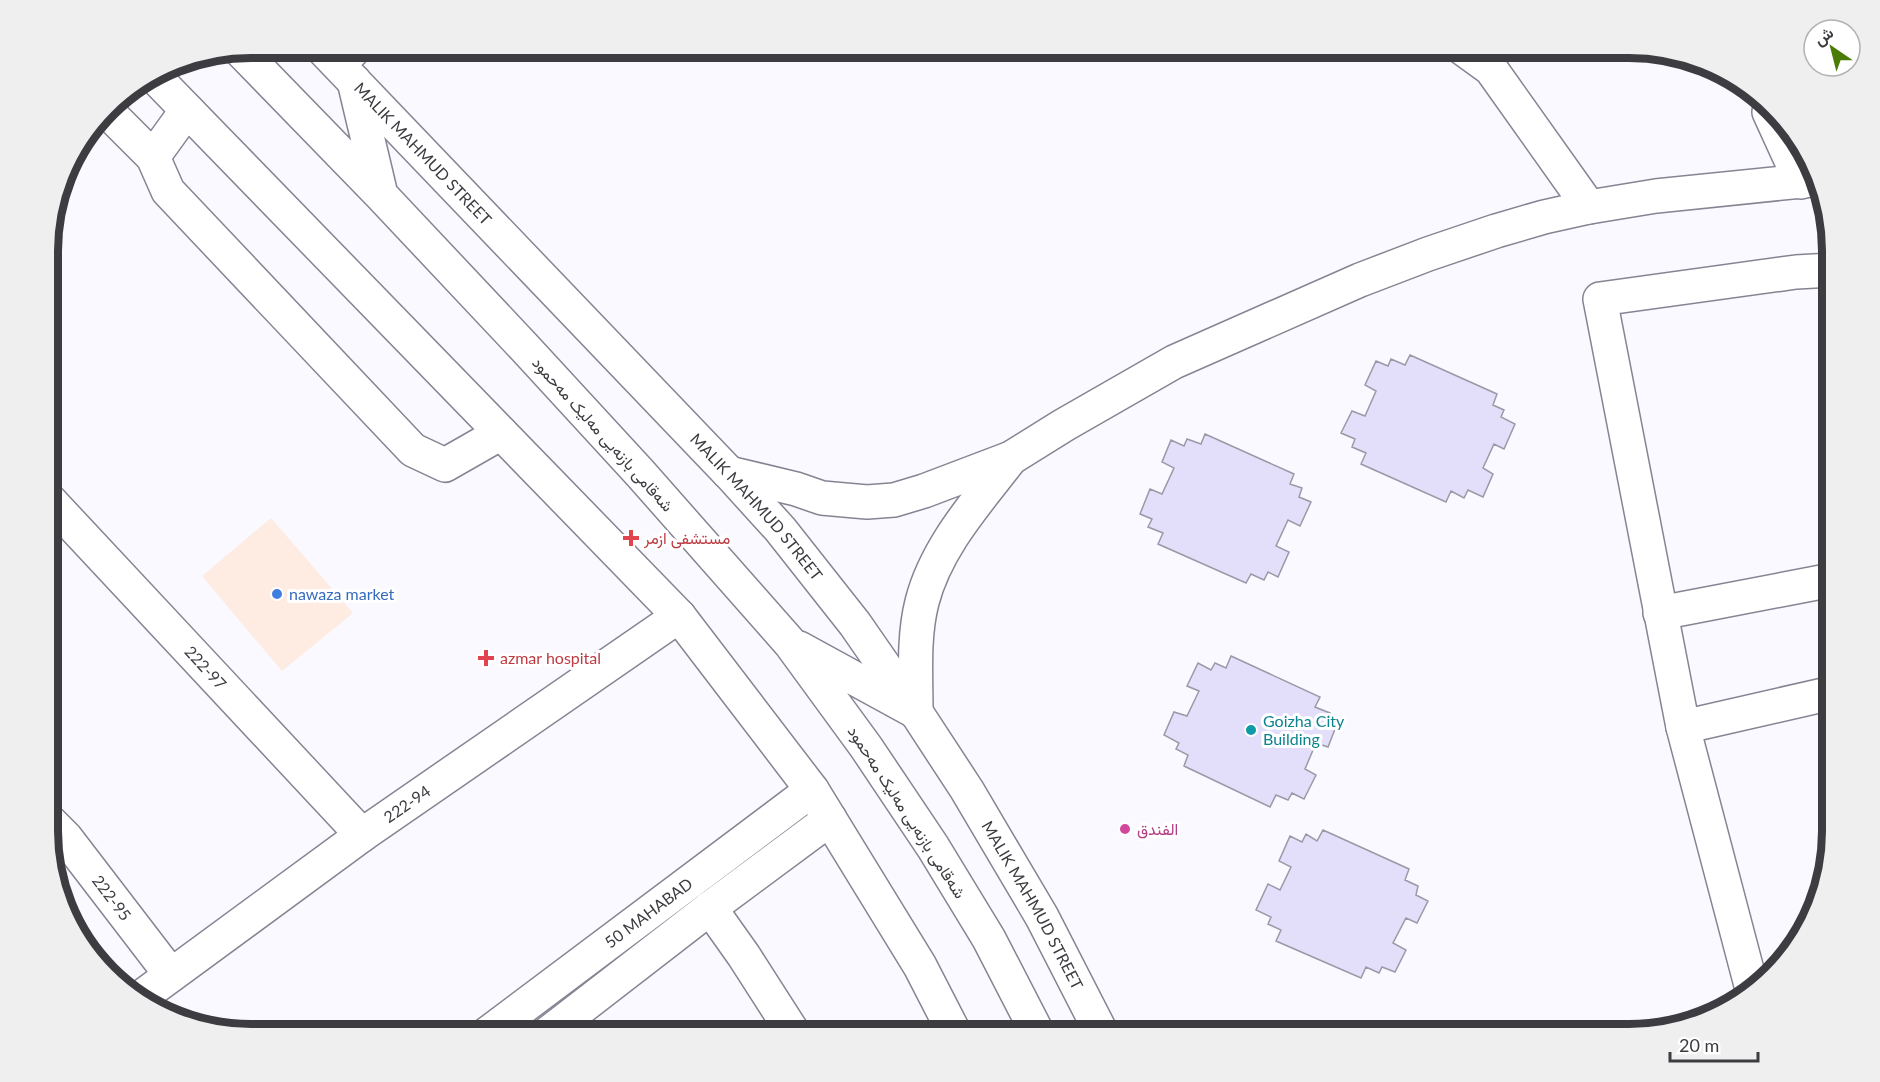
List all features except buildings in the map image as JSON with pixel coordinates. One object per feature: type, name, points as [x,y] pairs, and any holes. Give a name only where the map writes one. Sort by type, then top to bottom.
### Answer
[{"type":"main road","points":[[1476,58],[1491,69],[1589,207]]},
{"type":"main road","name":"شەقامی بازنەیی مەلیک مەحمود","points":[[249,59],[381,195],[640,472],[790,643],[866,747],[933,847],[989,939],[1033,1023]]},
{"type":"main road","points":[[342,60],[381,195]]},
{"type":"main road","name":"MALIK MAHMUD STREET","points":[[342,60],[780,529],[834,598],[916,712],[967,790],[1042,916],[1097,1023]]},
{"type":"main road","points":[[160,82],[679,616],[812,790],[920,966],[950,1023]]},
{"type":"main road","points":[[153,157],[187,110]]},
{"type":"main road","points":[[113,117],[153,157],[168,191],[413,450],[445,465],[501,433]]},
{"type":"main road","points":[[729,473],[796,489],[822,498],[867,502],[894,500],[924,491],[1011,458],[1174,362],[1360,280],[1428,254],[1496,231],[1589,207],[1656,196],[1806,181],[1779,131]]},
{"type":"main road","points":[[1750,981],[1683,727],[1600,299],[1796,272],[1821,271]]},
{"type":"main road","points":[[790,643],[916,712],[918,624],[928,582],[952,538],[1011,458]]},
{"type":"main road","name":"222-97","points":[[58,510],[362,835]]},
{"type":"main road","points":[[1660,613],[1821,582]]},
{"type":"main road","name":"222-94","points":[[147,993],[362,835],[679,616]]},
{"type":"main road","points":[[1683,727],[1821,696]]},
{"type":"main road","name":"50 MAHABAD","points":[[501,1024],[812,790]]},
{"type":"main road","name":"50 MAHABAD","points":[[563,1024],[710,908],[830,819]]},
{"type":"main road","name":"222-95","points":[[58,830],[171,975]]},
{"type":"main road","points":[[710,908],[787,1024]]},
{"type":"shaded area","name":"nawaza market","points":[[271,518],[353,613],[282,671],[202,576]]},
{"type":"place","name":"مستشفى ازمر","points":[[631,538]]},
{"type":"place","name":"nawaza market","points":[[277,594]]},
{"type":"place","name":"azmar hospital","points":[[486,658]]},
{"type":"place","name":"Goizha City Building","points":[[1251,730]]},
{"type":"place","name":"الفندق","points":[[1125,829]]}]
